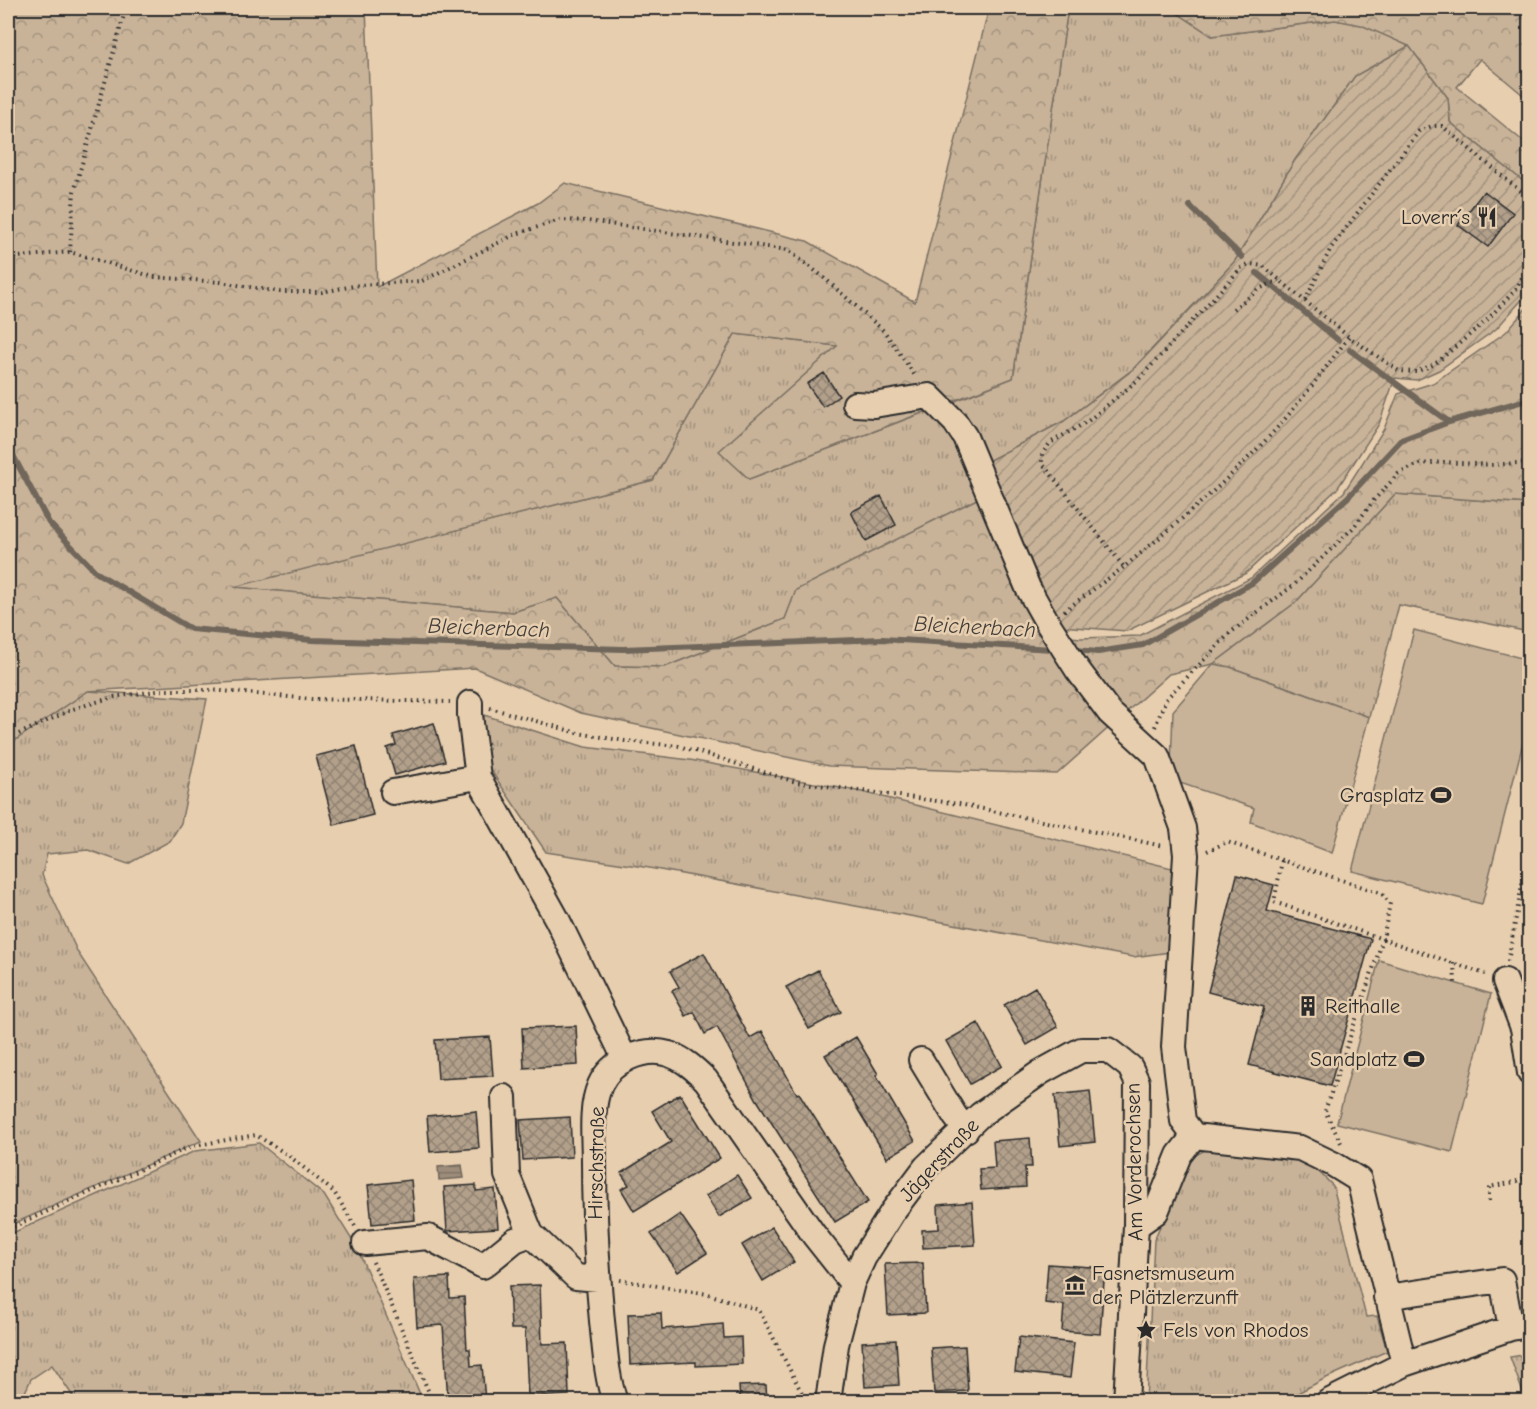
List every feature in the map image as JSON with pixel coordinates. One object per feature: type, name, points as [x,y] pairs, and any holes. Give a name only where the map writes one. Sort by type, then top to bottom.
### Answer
[{"type":"street","points":[[855,404],[874,405],[929,396],[955,422],[965,437],[1028,588],[1047,622],[1077,669],[1110,713],[1157,756],[1183,828],[1186,855],[1174,1047],[1183,1121],[1194,1136],[1300,1148],[1359,1180],[1386,1298],[1404,1364]]},
{"type":"street","points":[[470,703],[478,777],[556,919],[625,1059],[645,1053],[667,1054],[688,1064],[706,1080],[814,1235],[852,1283]]},
{"type":"street","points":[[393,792],[478,777]]},
{"type":"street","points":[[1505,981],[1523,1028],[1530,1073]]},
{"type":"street","name":"Jägerstraße","points":[[828,1401],[836,1345],[852,1283],[864,1257],[893,1210],[926,1167],[980,1115],[1041,1072],[1081,1050],[1108,1050],[1130,1067]]},
{"type":"street","name":"Hirschstraße","points":[[615,1401],[608,1381],[598,1279],[594,1210],[594,1111],[599,1086],[609,1071],[625,1059]]},
{"type":"street","points":[[921,1060],[966,1130]]},
{"type":"street","name":"Am Vorderochsen","points":[[1126,1401],[1136,1226],[1137,1082],[1130,1067]]},
{"type":"street","points":[[504,1097],[507,1175],[531,1234],[576,1277],[598,1279]]},
{"type":"street","points":[[1136,1226],[1156,1212],[1179,1155],[1194,1136]]},
{"type":"street","points":[[365,1243],[428,1237],[483,1266],[515,1240],[531,1234]]},
{"type":"street","points":[[1335,1400],[1404,1364],[1520,1326],[1502,1280],[1386,1298]]},
{"type":"path","points":[[70,252],[74,192],[126,8]]},
{"type":"path","points":[[1305,301],[1331,248],[1419,131],[1432,126],[1442,126],[1530,199]]},
{"type":"path","points":[[8,258],[70,252],[154,277],[220,282],[280,292],[322,292],[359,285],[422,281],[516,234],[560,220],[588,221],[788,250],[822,276],[884,332],[929,396]]},
{"type":"path","points":[[1124,567],[1042,463],[1042,454],[1050,443],[1089,420],[1139,379],[1241,268],[1251,264],[1263,266],[1349,337],[1399,371],[1416,372],[1435,364],[1487,320],[1517,288],[1530,260]]},
{"type":"path","points":[[1233,309],[1261,288],[1280,280]]},
{"type":"path","points":[[1047,622],[1081,600],[1124,567],[1203,502],[1257,450],[1305,394],[1349,337]]},
{"type":"path","points":[[1157,756],[1154,728],[1166,699],[1230,633],[1294,585],[1345,536],[1398,474],[1419,464],[1444,462],[1491,465],[1530,462]]},
{"type":"path","points":[[8,739],[73,709],[113,696],[164,690],[211,690],[311,699],[470,703],[578,733],[625,741],[679,746],[796,782],[959,804],[1163,846],[1186,855],[1195,856],[1227,842],[1381,893],[1390,903],[1383,939],[1325,1111],[1359,1180]]},
{"type":"path","points":[[1282,861],[1274,902],[1505,981],[1530,841]]},
{"type":"path","points":[[1454,963],[1455,983]]},
{"type":"path","points":[[8,1228],[192,1146],[256,1135],[288,1155],[334,1192],[365,1243],[433,1401]]},
{"type":"path","points":[[1489,1201],[1489,1187],[1515,1182],[1530,1175]]},
{"type":"path","points":[[598,1279],[708,1294],[759,1310],[806,1401]]},
{"type":"green space","points":[[8,8],[366,8],[377,287],[538,203],[565,183],[807,241],[915,302],[989,8],[1068,8],[1013,378],[749,479],[719,451],[837,346],[735,334],[653,480],[234,587],[513,612],[557,598],[615,666],[665,667],[785,619],[796,590],[977,499],[1038,634],[1081,638],[1139,636],[1251,578],[1344,492],[1384,429],[1398,394],[1433,383],[1506,332],[1529,305],[1529,504],[1395,494],[1296,602],[1213,664],[1169,674],[1057,774],[829,766],[581,713],[475,668],[88,691],[8,745]]},
{"type":"green space","points":[[1068,8],[1170,8],[1212,36],[1335,20],[1361,24],[1409,46],[1355,76],[1295,160],[1235,261],[1133,369],[1064,421],[986,462],[955,401],[1013,378]]},
{"type":"green space","points":[[1170,8],[1523,8],[1529,13],[1529,100],[1480,59],[1457,87],[1529,146],[1529,186],[1450,122],[1448,98],[1409,46],[1361,25],[1335,20],[1212,36]]},
{"type":"green space","points":[[1409,46],[1448,98],[1450,122],[1529,186],[1528,293],[1496,329],[1439,370],[1417,380],[1395,378],[1379,424],[1337,489],[1246,573],[1127,631],[1060,626],[986,462],[1064,421],[1134,369],[1235,261],[1295,160],[1355,76]]},
{"type":"green space","points":[[735,334],[838,346],[720,451],[749,479],[933,409],[966,460],[977,499],[797,590],[785,619],[665,667],[615,666],[557,598],[513,612],[231,587],[653,480]]},
{"type":"green space","points":[[1395,494],[1529,504],[1529,632],[1399,605],[1369,717],[1230,667],[1213,664],[1296,602]]},
{"type":"green space","name":"Grasplatz","points":[[1414,630],[1529,660],[1529,719],[1482,904],[1352,871]]},
{"type":"green space","points":[[1213,664],[1230,667],[1369,717],[1332,853],[1251,822],[1254,808],[1180,783],[1171,765],[1173,711]]},
{"type":"green space","points":[[88,691],[207,699],[181,823],[170,841],[128,864],[88,850],[47,854],[42,875],[78,953],[201,1141],[8,1226],[8,745]]},
{"type":"green space","points":[[484,715],[585,747],[690,760],[862,792],[1172,868],[1170,952],[1133,957],[644,867],[546,852],[483,759]]},
{"type":"green space","name":"Sandplatz","points":[[1379,960],[1491,994],[1452,1152],[1337,1123]]},
{"type":"green space","points":[[1220,1142],[1305,1158],[1333,1186],[1366,1317],[1377,1316],[1387,1351],[1324,1379],[1283,1401],[1146,1402],[1154,1240],[1190,1158]]},
{"type":"green space","points":[[259,1143],[324,1195],[357,1248],[423,1401],[76,1401],[52,1365],[31,1379],[21,1401],[8,1401],[8,1235],[195,1151]]},
{"type":"green space","points":[[1529,1354],[1529,1401],[1526,1401],[1510,1357]]},
{"type":"shaded area","points":[[462,1165],[464,1178],[439,1180],[438,1167]]},
{"type":"building","points":[[1484,191],[1513,213],[1488,247],[1458,225]]},
{"type":"building","points":[[824,373],[839,396],[823,407],[807,384]]},
{"type":"building","points":[[881,496],[896,525],[866,541],[851,512]]},
{"type":"building","points":[[434,723],[445,761],[395,775],[387,748],[396,745],[393,735]]},
{"type":"building","points":[[356,746],[373,815],[334,825],[316,756]]},
{"type":"building","name":"Reithalle","points":[[1237,875],[1274,885],[1267,911],[1371,939],[1330,1086],[1249,1065],[1264,1007],[1208,992]]},
{"type":"building","points":[[704,953],[750,1038],[762,1031],[797,1094],[799,1093],[868,1202],[835,1222],[757,1100],[717,1027],[705,1034],[694,1012],[686,1016],[672,991],[679,987],[670,971]]},
{"type":"building","points":[[818,970],[841,1012],[809,1029],[786,987]]},
{"type":"building","points":[[1035,987],[1058,1027],[1027,1045],[1004,1005]]},
{"type":"building","points":[[978,1023],[1002,1066],[970,1084],[946,1041]]},
{"type":"building","points":[[576,1026],[578,1065],[524,1068],[522,1028]]},
{"type":"building","points":[[490,1037],[493,1076],[438,1079],[435,1040]]},
{"type":"building","points":[[856,1037],[915,1141],[887,1158],[825,1055]]},
{"type":"building","points":[[1090,1091],[1095,1142],[1060,1146],[1055,1095]]},
{"type":"building","points":[[680,1094],[720,1158],[634,1211],[621,1189],[629,1185],[621,1173],[671,1142],[652,1111]]},
{"type":"building","points":[[476,1111],[479,1148],[430,1152],[427,1116]]},
{"type":"building","points":[[570,1117],[572,1157],[523,1160],[520,1120]]},
{"type":"building","points":[[1030,1138],[1032,1167],[1025,1167],[1026,1187],[981,1190],[979,1169],[995,1168],[993,1141]]},
{"type":"building","points":[[737,1175],[752,1198],[719,1217],[706,1196]]},
{"type":"building","points":[[411,1180],[415,1220],[372,1224],[368,1185]]},
{"type":"building","points":[[476,1185],[476,1191],[495,1189],[498,1228],[447,1231],[444,1187]]},
{"type":"building","points":[[972,1202],[975,1245],[923,1248],[922,1230],[939,1229],[938,1205]]},
{"type":"building","points":[[680,1214],[707,1253],[678,1272],[651,1234]]},
{"type":"building","points":[[772,1227],[794,1262],[763,1281],[742,1245]]},
{"type":"building","points":[[923,1263],[926,1313],[888,1315],[885,1264]]},
{"type":"building","name":"Fasnetsmuseum der Plätzlerzunft","points":[[1048,1264],[1105,1268],[1100,1334],[1062,1331],[1064,1305],[1045,1303]]},
{"type":"building","points":[[449,1277],[450,1298],[464,1297],[467,1349],[470,1349],[471,1366],[482,1365],[485,1401],[448,1401],[443,1325],[417,1327],[414,1279]]},
{"type":"building","points":[[540,1285],[542,1344],[567,1343],[569,1395],[528,1397],[525,1329],[511,1329],[509,1286]]},
{"type":"building","points":[[661,1313],[662,1329],[723,1324],[724,1338],[741,1337],[742,1364],[696,1366],[696,1362],[630,1365],[628,1314]]},
{"type":"building","points":[[1019,1337],[1074,1343],[1070,1378],[1015,1372]]},
{"type":"building","points":[[896,1340],[899,1385],[865,1387],[862,1342]]},
{"type":"building","points":[[965,1346],[968,1391],[934,1393],[931,1348]]},
{"type":"building","points":[[766,1385],[767,1401],[740,1401],[739,1386]]},
{"type":"waterway","name":"Bleicherbach","points":[[1190,206],[1242,257]]},
{"type":"waterway","name":"Bleicherbach","points":[[1257,273],[1338,340]]},
{"type":"waterway","name":"Bleicherbach","points":[[1350,350],[1449,422],[1530,399]]},
{"type":"waterway","name":"Bleicherbach","points":[[1075,650],[1098,652],[1143,645],[1252,583],[1348,497],[1401,440],[1449,422]]},
{"type":"waterway","name":"Bleicherbach","points":[[8,446],[49,523],[97,573],[191,629],[312,640],[623,649],[882,639],[1053,649]]},
{"type":"place","name":"Loverr´s","points":[[1487,217]]},
{"type":"place","name":"Grasplatz","points":[[1441,795]]},
{"type":"place","name":"Reithalle","points":[[1308,1006]]},
{"type":"place","name":"Sandplatz","points":[[1414,1059]]},
{"type":"place","name":"Fasnetsmuseum der Plätzlerzunft","points":[[1075,1285]]},
{"type":"place","name":"Fels von Rhodos","points":[[1146,1330]]}]
